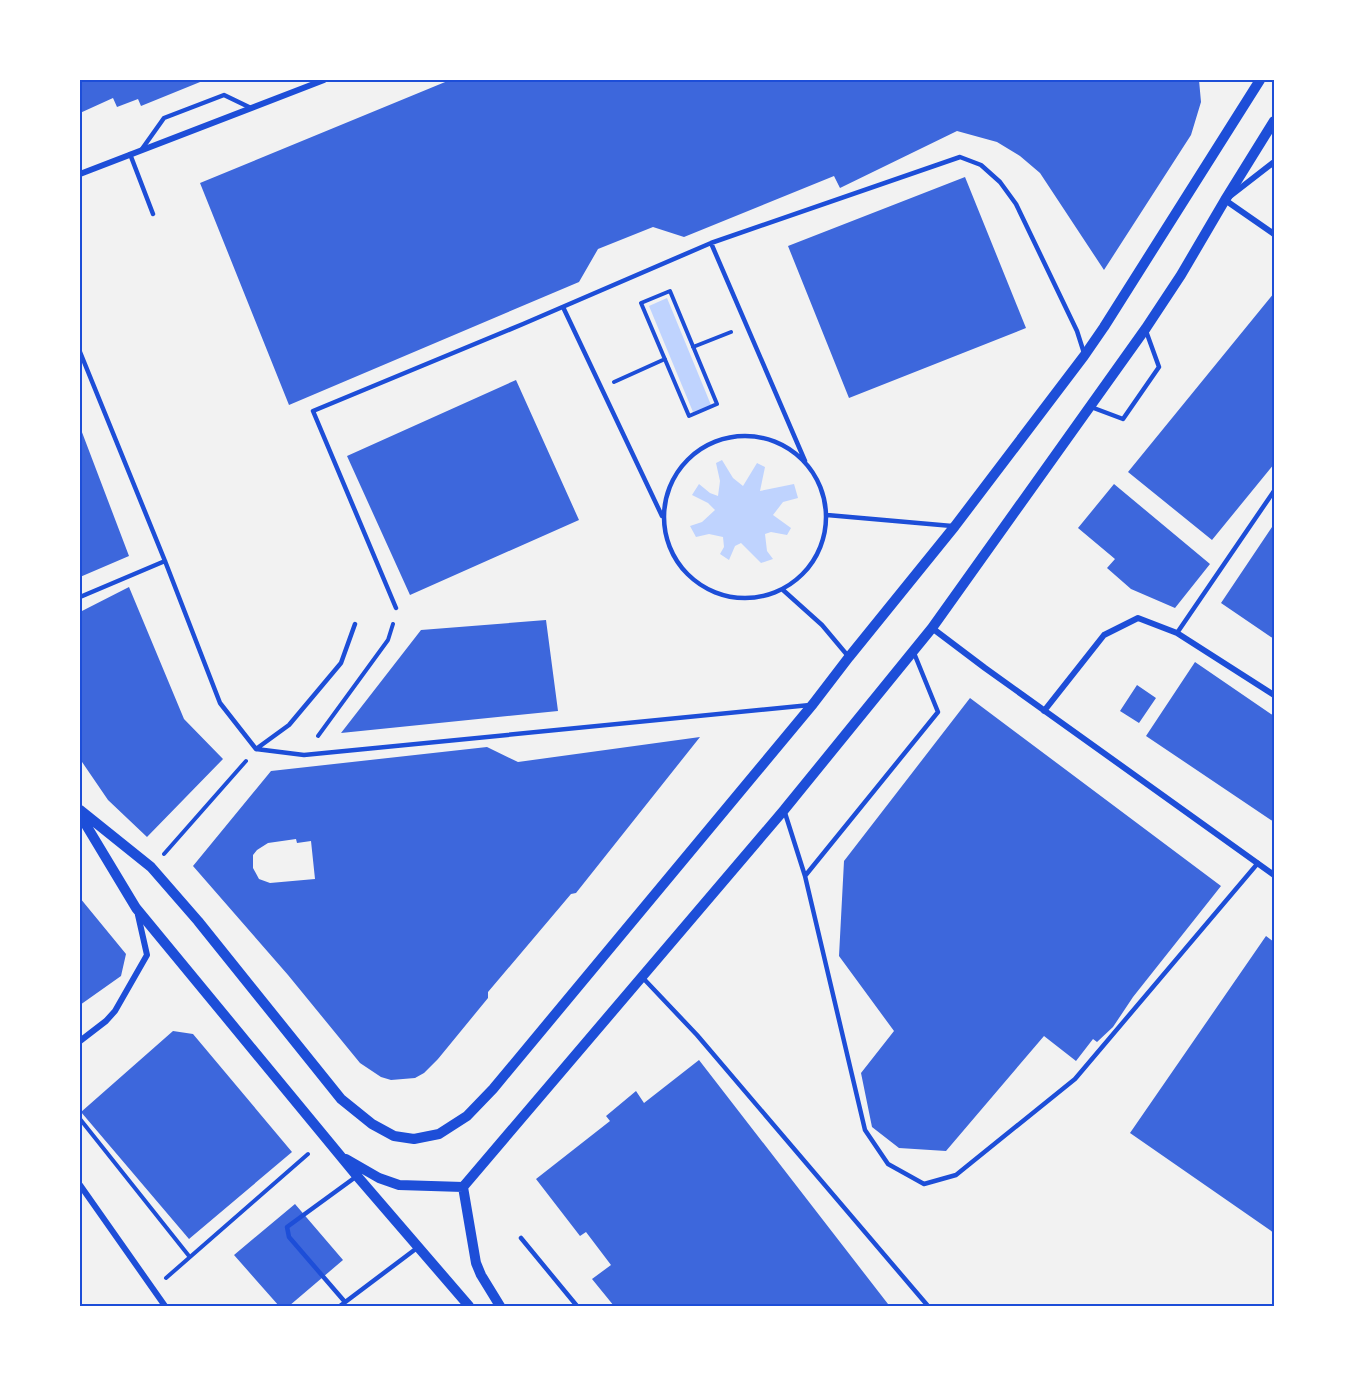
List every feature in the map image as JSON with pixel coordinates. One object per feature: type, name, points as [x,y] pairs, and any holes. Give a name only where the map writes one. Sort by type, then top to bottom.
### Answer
[{"type":"street","points":[[80,174],[324,80]]},
{"type":"street","points":[[80,810],[151,867],[198,921],[341,1099],[372,1124],[394,1136],[414,1139],[439,1134],[467,1116],[493,1089],[813,704],[955,526],[1084,356],[1260,80]]},
{"type":"street","points":[[463,1187],[784,810],[932,628],[1146,328],[1275,121]]},
{"type":"street","points":[[1225,200],[1275,162]]},
{"type":"street","points":[[1225,200],[1275,234]]},
{"type":"street","points":[[1044,711],[1104,635],[1137,618],[1177,633],[1275,695]]},
{"type":"street","points":[[932,628],[1044,711],[1275,875]]},
{"type":"street","points":[[80,815],[136,908],[417,1248],[469,1306]]},
{"type":"street","points":[[80,1041],[115,1011],[147,955],[136,908]]},
{"type":"street","points":[[340,1155],[380,1178],[399,1185],[463,1187]]},
{"type":"street","points":[[80,1185],[165,1306]]},
{"type":"street","points":[[463,1187],[476,1263],[500,1306]]},
{"type":"lane","points":[[142,149],[164,118],[224,95],[251,108]]},
{"type":"lane","points":[[129,154],[153,214]]},
{"type":"lane","points":[[396,608],[313,411],[711,243],[960,157],[981,165],[1000,182],[1016,204],[1077,331],[1084,356]]},
{"type":"lane","points":[[563,307],[663,516],[667,544],[681,568],[702,587],[728,597],[756,598],[783,590],[801,577],[815,559],[824,538],[826,515],[821,487],[806,464],[711,243]]},
{"type":"lane","points":[[1091,407],[1123,419],[1159,367],[1146,328]]},
{"type":"lane","points":[[80,352],[220,703],[256,749],[304,755],[813,704]]},
{"type":"lane","points":[[663,516],[668,489],[681,465],[703,447],[729,436],[757,436],[784,446],[806,464]]},
{"type":"lane","points":[[1177,633],[1275,491]]},
{"type":"lane","points":[[826,515],[955,526]]},
{"type":"lane","points":[[80,597],[165,561]]},
{"type":"lane","points":[[783,590],[822,625],[849,657]]},
{"type":"lane","points":[[256,749],[290,725],[341,663],[355,624]]},
{"type":"lane","points":[[805,876],[938,712],[913,651]]},
{"type":"lane","points":[[784,810],[805,876],[864,1130],[888,1164],[924,1184],[956,1174],[1075,1079],[1258,863]]},
{"type":"lane","points":[[642,976],[712,1052],[928,1306]]},
{"type":"lane","points":[[345,1302],[289,1237],[287,1227],[357,1176]]},
{"type":"lane","points":[[521,1238],[577,1306]]},
{"type":"lane","points":[[340,1306],[417,1248]]},
{"type":"path","points":[[670,291],[693,346],[717,404],[689,416],[641,303],[670,291]]},
{"type":"path","points":[[693,346],[747,326]]},
{"type":"path","points":[[603,388],[665,359]]},
{"type":"path","points":[[304,755],[388,640],[396,608]]},
{"type":"path","points":[[151,867],[256,749]]},
{"type":"path","points":[[80,1119],[189,1257]]},
{"type":"path","points":[[169,1275],[308,1154]]},
{"type":"water","points":[[667,298],[711,405],[693,412],[649,306]]},
{"type":"water","points":[[722,460],[733,478],[743,486],[757,463],[765,467],[760,491],[794,484],[798,498],[783,502],[773,515],[791,528],[787,535],[771,532],[765,534],[767,551],[773,559],[761,563],[741,543],[735,546],[729,560],[720,554],[724,547],[723,537],[709,534],[696,537],[690,526],[702,522],[715,510],[708,503],[692,495],[699,484],[718,496],[720,481],[716,463]]},
{"type":"building","points":[[80,80],[205,80],[141,106],[138,99],[117,107],[113,98],[80,113]]},
{"type":"building","points":[[450,80],[1199,80],[1201,102],[1191,135],[1104,270],[1040,173],[1020,156],[997,142],[957,131],[840,188],[834,176],[684,237],[653,227],[598,249],[579,282],[289,405],[200,183]]},
{"type":"building","points":[[965,177],[1026,328],[849,398],[788,246]]},
{"type":"building","points":[[1274,293],[1274,464],[1212,540],[1128,472]]},
{"type":"building","points":[[516,380],[579,520],[410,595],[347,456]]},
{"type":"building","points":[[80,427],[129,556],[80,577]]},
{"type":"building","points":[[1114,484],[1210,564],[1175,608],[1131,589],[1107,568],[1115,559],[1078,528]]},
{"type":"building","points":[[1274,524],[1274,639],[1221,603]]},
{"type":"building","points":[[129,587],[184,719],[223,759],[147,837],[108,800],[80,759],[80,612]]},
{"type":"building","points":[[546,620],[558,711],[341,733],[421,630]]},
{"type":"building","points":[[1195,662],[1274,716],[1274,822],[1146,736]]},
{"type":"building","points":[[1137,685],[1156,698],[1139,723],[1120,711]]},
{"type":"building","points":[[970,698],[1221,886],[1133,997],[1113,1027],[1097,1042],[1093,1039],[1076,1061],[1044,1036],[946,1151],[899,1148],[872,1127],[861,1073],[894,1031],[839,956],[844,861]]},
{"type":"building","points":[[700,737],[576,893],[571,894],[488,992],[488,998],[438,1059],[424,1073],[415,1078],[391,1080],[381,1077],[360,1063],[288,975],[193,866],[271,771],[487,747],[518,762]],"holes":[[[296,839],[297,843],[311,841],[315,879],[270,883],[259,879],[253,868],[253,855],[257,850],[268,843]]]},
{"type":"building","points":[[80,898],[126,954],[121,976],[80,1005]]},
{"type":"building","points":[[1266,936],[1274,942],[1274,1233],[1130,1133]]},
{"type":"building","points":[[173,1031],[193,1034],[292,1152],[189,1239],[81,1112]]},
{"type":"building","points":[[699,1060],[890,1306],[614,1306],[592,1279],[611,1265],[586,1232],[580,1236],[536,1179],[610,1121],[606,1116],[636,1091],[644,1103]]},
{"type":"building","points":[[295,1204],[343,1260],[289,1306],[279,1306],[234,1255]]}]
